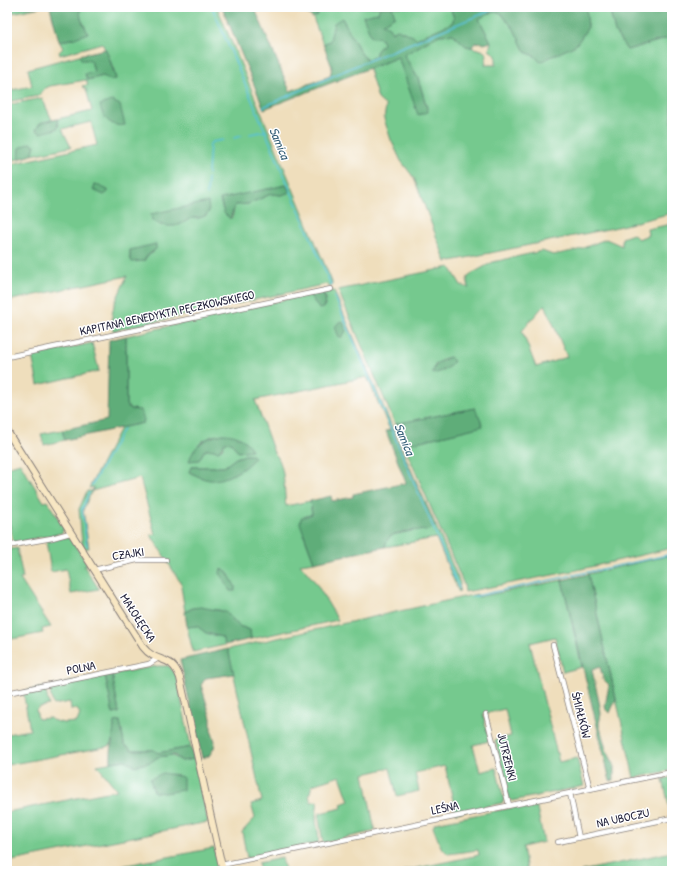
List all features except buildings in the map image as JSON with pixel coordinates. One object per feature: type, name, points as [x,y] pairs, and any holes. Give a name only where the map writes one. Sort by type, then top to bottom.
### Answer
[{"type":"street","name":"KAPITANA BENEDYKTA PĘCZKOWSKIEGO","points":[[7,357],[331,289]]},
{"type":"street","name":"MAŁOŁĘCKA","points":[[7,431],[9,439],[143,647],[149,654],[157,659],[173,664],[180,678],[222,868]]},
{"type":"street","points":[[7,546],[52,538],[70,532]]},
{"type":"street","name":"CZAJKI","points":[[94,570],[137,560],[166,560]]},
{"type":"street","name":"ŚMIAŁKÓW","points":[[553,645],[590,789]]},
{"type":"street","name":"POLNA","points":[[7,693],[149,664],[157,659]]},
{"type":"street","name":"JUTRZENKI","points":[[486,714],[509,805]]},
{"type":"street","name":"LEŚNA","points":[[222,868],[509,805],[672,772]]},
{"type":"street","points":[[570,793],[579,838]]},
{"type":"street","name":"NA UBOCZU","points":[[558,842],[672,818]]},
{"type":"green space","points":[[7,7],[41,7],[7,14]]},
{"type":"green space","points":[[50,7],[82,7],[80,11],[81,19],[88,33],[72,39],[59,41]]},
{"type":"green space","points":[[82,7],[217,7],[332,285],[329,287],[327,284],[113,331],[112,315],[114,305],[127,276],[7,301],[7,165],[97,145],[91,122],[62,129],[71,147],[32,155],[35,145],[19,151],[19,159],[7,161],[7,105],[42,98],[52,120],[40,123],[36,130],[59,126],[57,119],[92,111],[86,89],[82,86],[88,85],[86,80],[50,86],[44,89],[38,96],[7,102],[7,91],[32,86],[28,69],[79,55],[85,60],[91,59],[94,73],[87,80],[103,76],[116,79],[113,67],[102,43],[60,55],[59,52],[63,48],[59,41],[72,39],[86,28],[81,19],[80,11]],"holes":[[[286,185],[289,192],[282,195],[271,194],[248,204],[235,205],[232,218],[223,210],[220,200]],[[190,219],[179,225],[160,225]],[[130,250],[154,252],[147,256],[130,258]]]},
{"type":"green space","points":[[222,7],[255,9],[290,91],[330,76],[332,67],[323,44],[330,41],[334,23],[342,18],[362,55],[367,59],[376,56],[376,52],[383,44],[381,38],[371,36],[363,16],[378,13],[380,7],[392,7],[395,16],[382,24],[389,27],[392,32],[397,29],[413,36],[416,39],[452,23],[454,18],[450,7],[586,7],[588,27],[576,45],[540,62],[535,56],[525,52],[514,29],[500,12],[489,13],[479,19],[491,42],[484,44],[480,42],[475,43],[472,47],[466,46],[453,34],[439,35],[404,55],[418,78],[428,112],[418,115],[398,57],[264,109]]},
{"type":"green space","points":[[303,7],[315,7],[318,15],[313,18],[305,12]]},
{"type":"green space","points":[[315,7],[380,7],[379,13],[364,16],[381,38],[383,44],[376,52],[376,56],[367,59],[362,55],[342,18],[331,36],[331,41],[323,44],[313,18],[318,15]]},
{"type":"green space","points":[[391,7],[450,7],[454,18],[452,23],[416,39],[392,32],[381,24],[395,16]]},
{"type":"green space","points":[[586,7],[609,7],[615,32],[627,50],[672,37],[672,213],[613,228],[446,262],[414,178],[401,161],[391,140],[384,119],[386,106],[378,99],[369,69],[398,57],[419,115],[428,111],[418,78],[404,55],[439,35],[453,34],[466,46],[482,50],[487,54],[485,65],[496,65],[496,55],[489,50],[491,42],[479,19],[489,13],[500,12],[514,29],[525,52],[535,56],[576,45],[588,27]]},
{"type":"green space","points":[[609,7],[672,7],[672,37],[627,50],[615,32]]},
{"type":"green space","points":[[106,49],[116,79],[111,80],[103,76],[87,80],[85,74],[94,72],[91,60],[82,60],[79,55]]},
{"type":"green space","points":[[112,101],[120,105],[125,125],[116,125],[105,118],[100,105]]},
{"type":"green space","points":[[57,119],[57,129],[41,133],[36,130],[40,123]]},
{"type":"green space","points":[[30,143],[35,145],[32,155],[19,159],[20,148]]},
{"type":"green space","points":[[95,184],[108,190],[108,192],[104,195],[93,190]]},
{"type":"green space","points":[[286,185],[290,192],[282,195],[271,194],[248,204],[235,205],[230,219],[224,213],[220,199]]},
{"type":"green space","points":[[208,202],[209,212],[205,216],[190,219],[182,224],[170,226],[162,225],[152,220],[151,214]]},
{"type":"green space","points":[[672,224],[672,548],[573,571],[465,592],[464,585],[404,445],[482,426],[475,408],[395,424],[338,290],[450,267],[461,285],[469,288],[467,280],[469,275],[493,262],[542,251],[553,255],[578,250],[606,239],[622,246],[622,238],[633,234],[638,239],[648,235],[647,229]],"holes":[[[545,304],[567,357],[536,367],[522,331]],[[450,357],[454,361],[444,371],[434,366],[443,359]]]},
{"type":"green space","points":[[156,244],[156,249],[147,256],[144,261],[132,262],[130,258],[130,250]]},
{"type":"green space","points":[[322,291],[334,291],[393,429],[390,430],[367,377],[255,400],[274,453],[278,457],[282,469],[286,506],[310,501],[312,515],[306,516],[304,535],[314,562],[300,564],[316,583],[338,620],[251,639],[250,630],[239,626],[226,612],[193,608],[185,612],[182,585],[151,535],[155,534],[140,478],[92,491],[94,487],[89,488],[120,428],[143,423],[134,409],[131,409],[126,405],[126,336],[309,294],[318,307],[325,306],[326,298]],"holes":[[[223,434],[252,449],[238,452],[231,442],[225,442],[222,449],[216,451],[212,449],[204,451],[199,460],[201,442],[212,436]],[[249,455],[254,458],[234,474],[202,478],[189,472],[192,467],[224,467],[236,458]]]},
{"type":"green space","points":[[322,291],[326,301],[323,308],[319,309],[309,294]]},
{"type":"green space","points":[[343,321],[346,331],[342,337],[339,337],[335,327],[339,322]]},
{"type":"green space","points":[[126,336],[126,405],[131,409],[140,410],[144,420],[143,423],[65,440],[62,430],[107,420],[109,340]]},
{"type":"green space","points":[[92,343],[99,371],[38,385],[32,356]]},
{"type":"green space","points":[[450,357],[454,361],[450,366],[433,374],[436,365]]},
{"type":"green space","points":[[475,408],[483,426],[404,445],[395,424]]},
{"type":"green space","points":[[393,429],[436,526],[426,531],[402,532],[391,536],[385,547],[314,562],[300,523],[301,518],[312,514],[310,501],[331,496],[332,501],[353,497],[353,494],[406,483],[386,431]]},
{"type":"green space","points":[[62,430],[65,440],[44,445],[41,434]]},
{"type":"green space","points":[[223,434],[232,435],[243,440],[252,450],[238,452],[231,442],[225,442],[219,451],[208,449],[204,451],[199,460],[189,461],[197,446],[211,437]]},
{"type":"green space","points":[[245,455],[252,455],[254,458],[245,467],[222,479],[210,480],[189,472],[192,467],[224,467],[236,458]]},
{"type":"green space","points":[[20,463],[44,502],[47,501],[64,527],[62,533],[13,543],[7,511],[7,467]]},
{"type":"green space","points":[[87,491],[92,491],[83,510],[89,548],[84,549],[82,544],[79,509]]},
{"type":"green space","points":[[436,526],[460,583],[459,593],[436,538],[385,547],[387,540],[392,535]]},
{"type":"green space","points":[[66,537],[71,539],[88,565],[84,566],[99,589],[71,594],[66,569],[51,572],[46,541]]},
{"type":"green space","points":[[17,548],[23,578],[20,579],[51,627],[42,629],[43,633],[7,640],[7,550]]},
{"type":"green space","points":[[672,555],[672,770],[634,778],[588,574]]},
{"type":"green space","points":[[221,569],[227,571],[235,586],[235,591],[230,591],[220,573]]},
{"type":"green space","points":[[588,574],[616,699],[610,713],[606,710],[605,706],[609,685],[603,679],[600,667],[592,670],[600,706],[601,714],[599,724],[606,749],[614,764],[614,780],[610,781],[562,580]]},
{"type":"green space","points":[[562,580],[582,667],[563,672],[555,637],[530,643],[559,762],[577,758],[584,786],[512,801],[509,799],[495,740],[511,736],[505,709],[483,714],[489,741],[473,745],[480,772],[496,768],[504,800],[502,803],[456,813],[445,766],[415,773],[419,791],[397,796],[390,768],[364,774],[375,831],[323,843],[319,820],[320,813],[342,808],[341,804],[349,801],[340,776],[312,785],[309,796],[311,802],[317,801],[316,817],[319,837],[318,843],[247,858],[242,832],[255,818],[251,804],[262,801],[228,649],[477,594],[478,597]]},
{"type":"green space","points":[[201,607],[226,612],[239,626],[250,630],[251,639],[225,645],[222,637],[206,633],[197,626],[187,627],[185,612],[193,608]]},
{"type":"green space","points":[[197,626],[206,633],[222,637],[225,645],[193,652],[187,627]]},
{"type":"green space","points":[[228,649],[234,674],[206,678],[201,685],[211,718],[211,730],[215,741],[214,748],[209,756],[202,758],[180,660]]},
{"type":"green space","points":[[158,666],[169,666],[176,674],[191,747],[158,753],[154,750],[132,750],[124,744],[120,721],[114,722],[114,734],[110,746],[7,765],[7,734],[30,730],[23,691],[45,687],[49,705],[39,707],[36,710],[38,719],[50,718],[63,723],[77,722],[80,714],[77,709],[71,710],[70,702],[53,705],[50,692],[51,686],[105,675],[113,714],[119,713],[112,674]]},
{"type":"green space","points":[[112,674],[119,713],[113,714],[105,675]]},
{"type":"green space","points":[[120,721],[124,744],[132,750],[154,750],[158,753],[191,747],[194,759],[182,761],[174,755],[171,755],[158,757],[151,762],[135,766],[125,760],[111,762],[114,722]]},
{"type":"green space","points":[[171,755],[182,761],[194,759],[208,822],[7,862],[7,812],[117,790],[97,765],[125,760],[129,762]],"holes":[[[171,774],[178,775],[152,787],[151,780]]]},
{"type":"green space","points":[[163,773],[183,777],[183,790],[165,793],[154,792],[150,779]]},
{"type":"green space","points":[[672,777],[672,816],[671,816],[663,779]]},
{"type":"green space","points":[[536,803],[544,842],[523,847],[527,871],[403,871],[479,855],[478,850],[448,854],[441,847],[433,827],[435,823]]},
{"type":"green space","points":[[214,848],[219,871],[96,871]]},
{"type":"green space","points":[[672,852],[672,871],[581,871]]},
{"type":"green space","points":[[282,858],[285,871],[260,871],[258,863]]},
{"type":"waterway","name":"Samica","points":[[212,7],[331,285]]},
{"type":"waterway","points":[[263,107],[353,67],[499,7]]},
{"type":"waterway","points":[[250,134],[266,131]]},
{"type":"waterway","points":[[234,138],[242,136]]},
{"type":"waterway","points":[[208,174],[210,144],[212,142],[223,140]]},
{"type":"waterway","points":[[207,195],[208,178]]},
{"type":"waterway","name":"Samica","points":[[335,297],[459,588]]},
{"type":"waterway","points":[[92,485],[123,429]]},
{"type":"waterway","points":[[87,546],[82,509],[89,493]]},
{"type":"waterway","name":"Samica","points":[[471,597],[672,554]]}]
